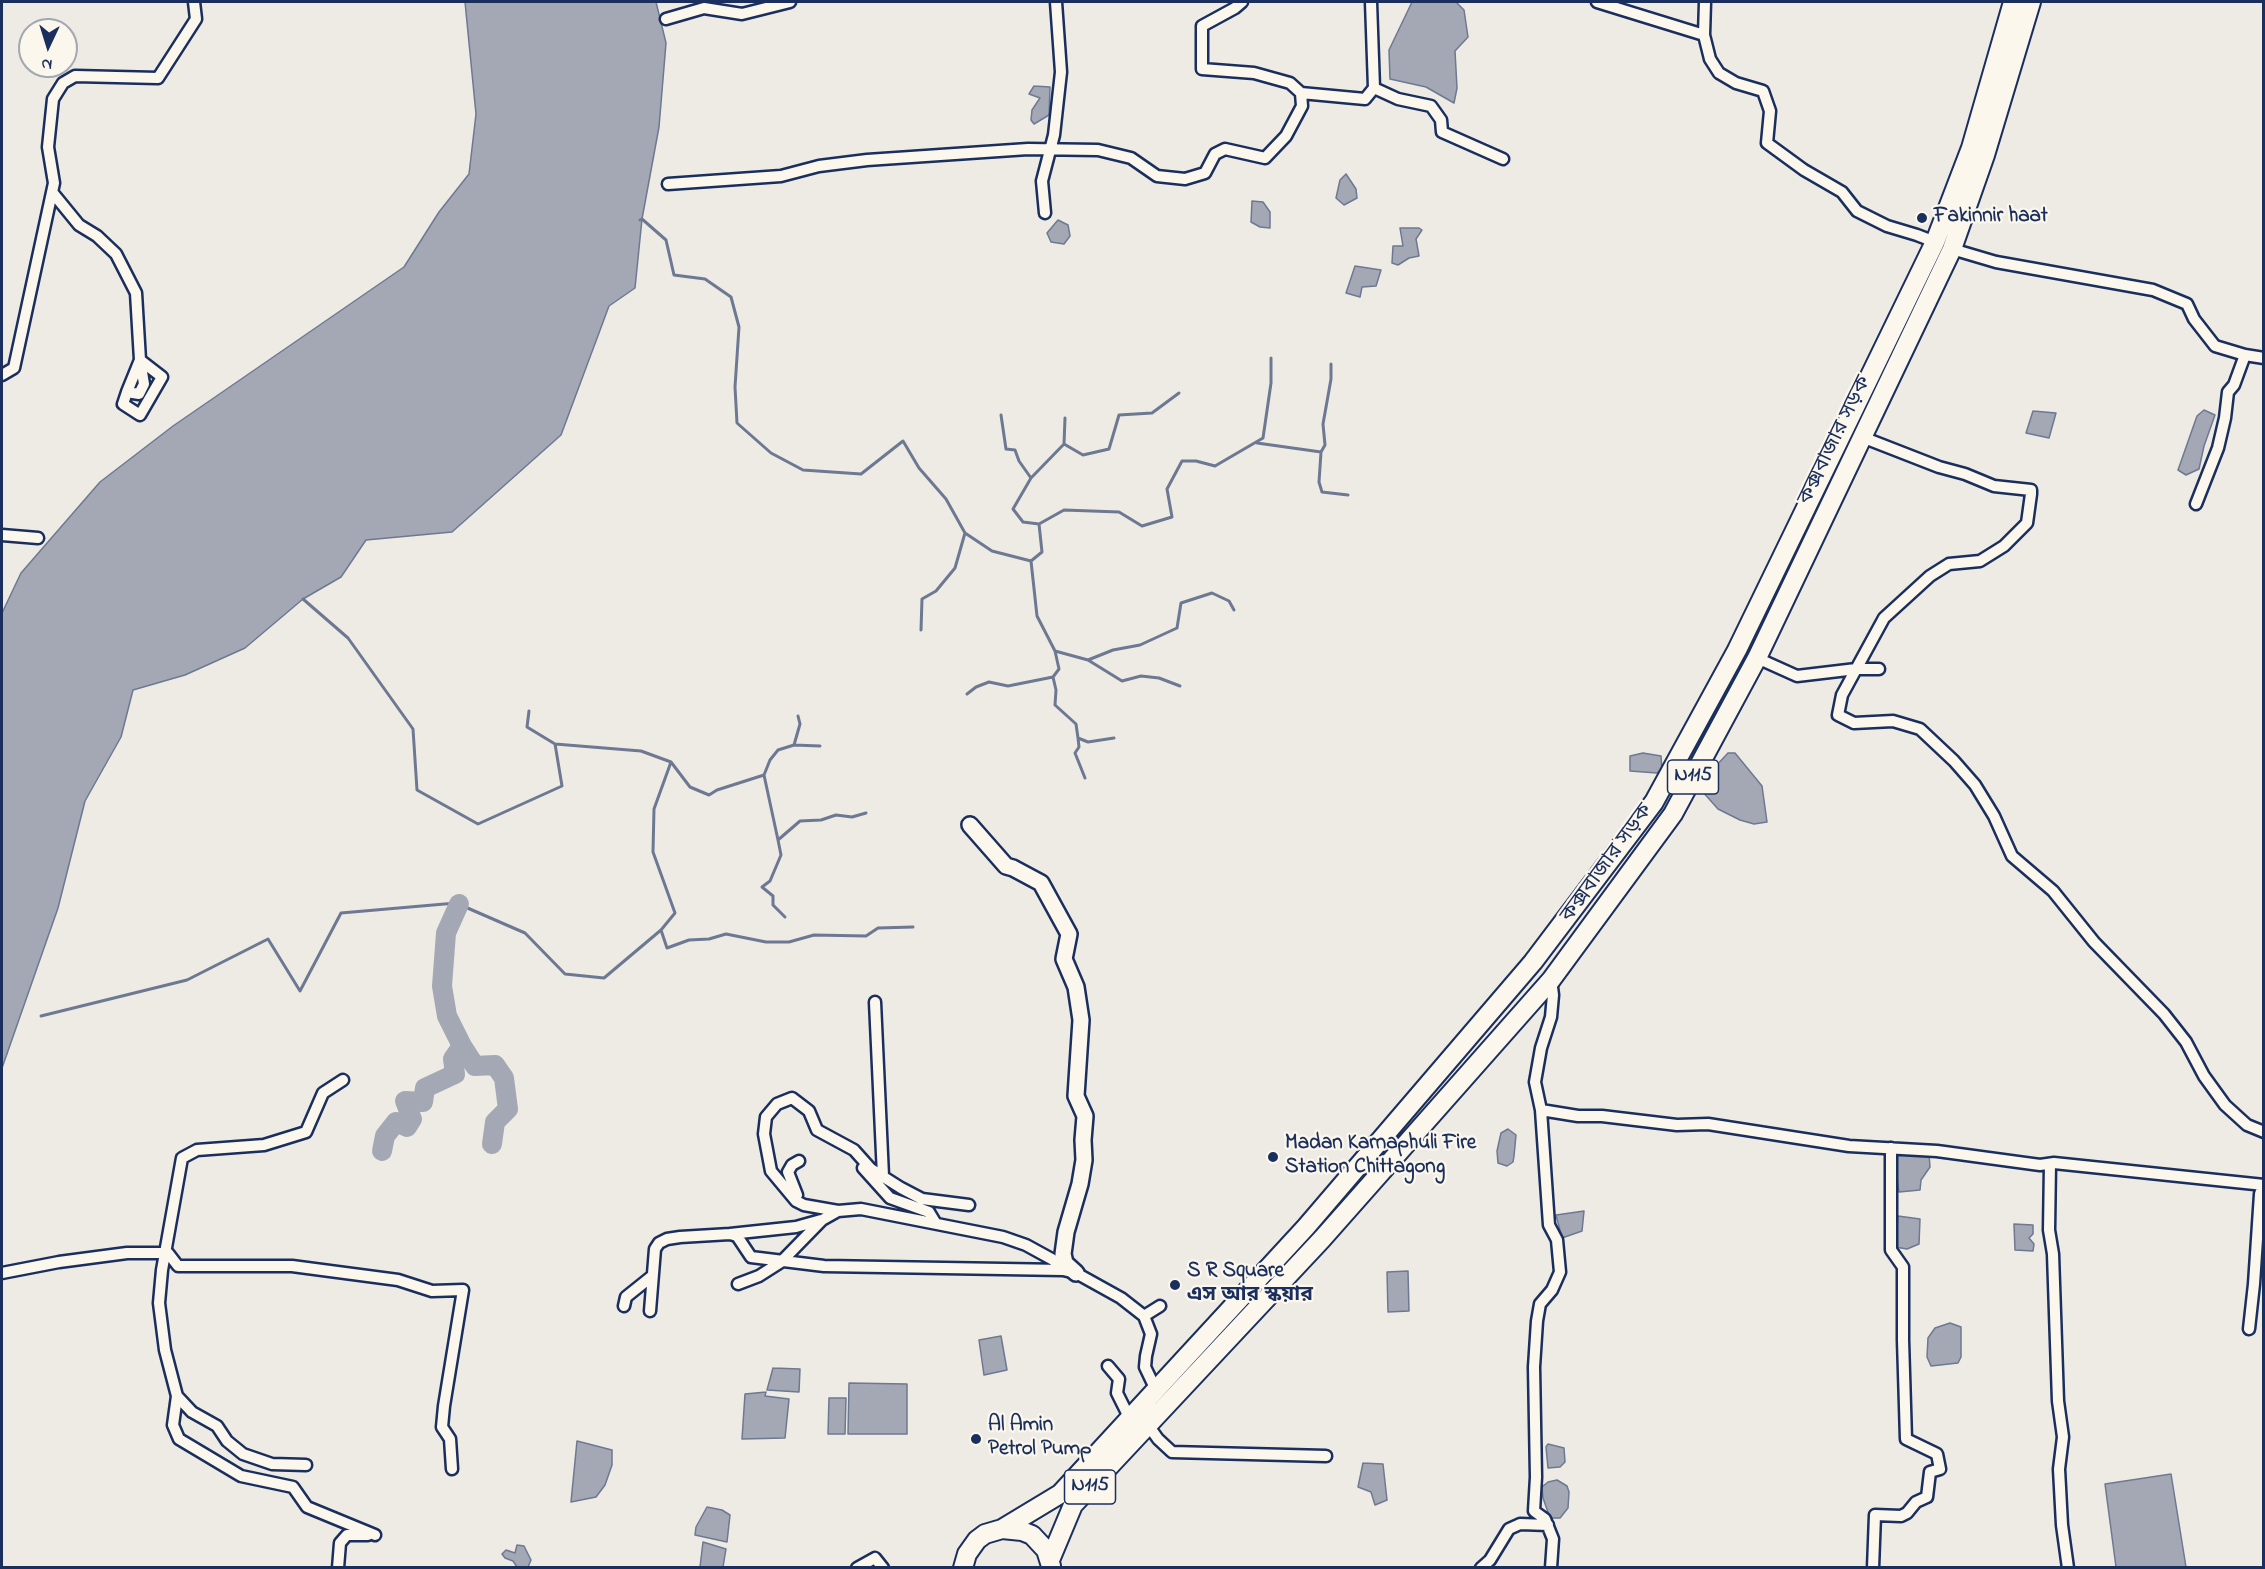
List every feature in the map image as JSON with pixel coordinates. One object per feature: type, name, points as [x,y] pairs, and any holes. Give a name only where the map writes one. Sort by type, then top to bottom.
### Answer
[{"type":"highway","name":"কক্সবাজার সড়ক","points":[[1051,1564],[1073,1505],[1139,1422],[1156,1390],[1306,1227],[1533,962],[1654,802],[1737,650],[1943,245],[2013,2]]},
{"type":"highway","name":"কক্সবাজার সড়ক","points":[[946,1568],[965,1561],[978,1539],[985,1534],[1002,1528],[1060,1494],[1139,1422],[1322,1239],[1551,980],[1673,814],[1756,658],[1862,437],[1988,145],[2031,2]]},
{"type":"highway","points":[[1002,1528],[1012,1528],[1032,1535],[1040,1542],[1051,1564]]},
{"type":"street","points":[[2,375],[14,368],[54,183],[48,147],[53,99],[63,83],[75,76],[158,78],[196,19],[194,2]]},
{"type":"street","points":[[666,19],[704,8],[742,14],[790,2]]},
{"type":"street","points":[[1046,213],[1042,181],[1054,135],[1061,72],[1056,2]]},
{"type":"street","points":[[1242,2],[1202,26],[1202,69],[1254,73],[1290,83],[1301,93],[1365,99],[1374,88],[1371,2]]},
{"type":"street","points":[[1597,2],[1704,34]]},
{"type":"street","points":[[1705,2],[1704,34],[1710,59],[1719,73],[1736,82],[1763,91],[1770,111],[1767,143],[1804,171],[1842,192],[1857,211],[1887,226],[1917,234],[1996,262],[2153,290],[2171,296],[2187,304],[2194,319],[2215,346],[2264,358]]},
{"type":"street","points":[[1374,88],[1398,99],[1431,106],[1441,120],[1442,132],[1503,159]]},
{"type":"street","points":[[668,184],[781,176],[819,165],[867,160],[1051,149],[1098,150],[1131,158],[1157,176],[1185,179],[1204,173],[1215,154],[1225,150],[1265,158],[1286,136],[1302,106],[1301,93]]},
{"type":"street","points":[[52,192],[79,225],[97,236],[116,254],[136,293],[140,360],[123,404],[140,415],[162,377],[140,360]]},
{"type":"street","points":[[2196,504],[2218,448],[2228,392],[2234,385],[2245,355]]},
{"type":"street","points":[[1862,437],[1994,486],[2031,490],[2031,494],[2027,523],[2004,546],[1980,561],[1949,564],[1930,576],[1884,618],[1842,695],[1838,715],[1854,723],[1893,721],[1920,729],[1954,761],[1975,785],[1994,816],[2012,856],[2053,891],[2094,942],[2164,1014],[2186,1042],[2204,1076],[2225,1105],[2247,1125],[2264,1132]]},
{"type":"street","points":[[2,535],[38,538]]},
{"type":"street","points":[[1756,658],[1797,676],[1856,669],[1879,669]]},
{"type":"street","points":[[970,825],[1006,866],[1041,883],[1069,934],[1064,958],[1076,987],[1081,1020],[1076,1096],[1085,1116],[1084,1160],[1080,1184],[1066,1232],[1063,1254],[1065,1263],[1076,1273]]},
{"type":"street","points":[[1551,980],[1553,995],[1551,1017],[1541,1048],[1535,1082],[1541,1110],[1549,1225],[1557,1240],[1560,1272],[1552,1290],[1540,1304],[1536,1321],[1534,1511],[1545,1519],[1553,1539],[1551,1568]]},
{"type":"street","points":[[875,1002],[883,1176]]},
{"type":"street","points":[[338,1568],[340,1544],[347,1535],[375,1535],[307,1507],[293,1487],[241,1476],[179,1439],[173,1425],[177,1396],[165,1350],[159,1303],[164,1253],[182,1158],[197,1150],[264,1145],[306,1132],[323,1092],[343,1080]]},
{"type":"street","points":[[969,1205],[922,1199],[883,1176],[871,1168],[854,1150],[817,1130],[809,1111],[792,1098],[777,1104],[766,1117],[764,1134],[771,1171],[796,1201],[804,1205],[838,1211],[861,1209],[1003,1237],[1026,1245],[1121,1298],[1144,1316],[1151,1334],[1145,1367],[1156,1390]]},
{"type":"street","points":[[1541,1110],[1578,1116],[1602,1116],[1677,1125],[1707,1124],[1849,1146],[1937,1150],[2040,1165],[2050,1164],[2263,1185],[2259,1204],[2249,1329]]},
{"type":"street","points":[[825,1135],[853,1158],[890,1197],[929,1212],[935,1222]]},
{"type":"street","points":[[1873,1568],[1875,1515],[1902,1516],[1907,1513],[1916,1502],[1927,1497],[1930,1472],[1940,1469],[1936,1454],[1906,1439],[1903,1267],[1891,1250],[1891,1148]]},
{"type":"street","points":[[799,1161],[792,1165],[788,1172],[801,1203]]},
{"type":"street","points":[[2050,1164],[2049,1230],[2053,1254],[2058,1401],[2063,1437],[2058,1469],[2068,1568]]},
{"type":"street","points":[[650,1311],[651,1277],[655,1250],[659,1243],[667,1239],[796,1227],[822,1220],[838,1211]]},
{"type":"street","points":[[738,1284],[759,1276],[781,1262],[822,1220]]},
{"type":"street","points":[[730,1234],[737,1236],[752,1257],[781,1262],[835,1266],[1063,1270],[1076,1273]]},
{"type":"street","points":[[2,1274],[59,1262],[127,1253],[168,1253],[178,1266],[292,1266],[398,1280],[432,1291],[463,1290],[442,1427],[450,1439],[452,1469]]},
{"type":"street","points":[[624,1306],[626,1298],[651,1277]]},
{"type":"street","points":[[1144,1316],[1160,1306]]},
{"type":"street","points":[[1108,1366],[1119,1379],[1117,1393],[1139,1422],[1172,1452],[1326,1456]]},
{"type":"street","points":[[177,1396],[192,1412],[217,1426],[227,1441],[243,1454],[272,1464],[306,1465]]},
{"type":"street","points":[[1481,1568],[1490,1560],[1509,1529],[1520,1524],[1548,1525]]},
{"type":"street","points":[[857,1568],[875,1558],[883,1568]]},
{"type":"shaded area","points":[[465,2],[656,2],[666,43],[659,127],[642,219],[635,288],[609,306],[561,435],[452,532],[366,540],[341,577],[303,599],[245,648],[185,675],[133,690],[121,737],[85,801],[58,908],[2,1068],[2,613],[21,573],[100,482],[173,426],[404,267],[439,212],[469,174],[476,114]]},
{"type":"shaded area","points":[[1412,2],[1456,2],[1464,10],[1468,37],[1455,51],[1457,88],[1454,103],[1426,87],[1390,79],[1389,50]]},
{"type":"shaded area","points":[[1034,86],[1050,87],[1049,115],[1034,124],[1031,120],[1032,110],[1040,98],[1029,94]]},
{"type":"shaded area","points":[[1346,174],[1356,189],[1357,198],[1344,205],[1336,198],[1340,180]]},
{"type":"shaded area","points":[[1252,201],[1263,202],[1270,212],[1270,228],[1260,227],[1251,222]]},
{"type":"shaded area","points":[[1058,220],[1068,225],[1070,236],[1064,244],[1051,242],[1047,233]]},
{"type":"shaded area","points":[[1400,228],[1422,230],[1416,239],[1419,256],[1409,258],[1398,265],[1392,263],[1393,246],[1403,246]]},
{"type":"shaded area","points":[[1355,266],[1381,270],[1376,286],[1362,287],[1360,297],[1346,293]]},
{"type":"shaded area","points":[[2204,410],[2215,415],[2199,469],[2186,475],[2178,470],[2197,416]]},
{"type":"shaded area","points":[[2033,411],[2056,413],[2049,438],[2026,433]]},
{"type":"shaded area","points":[[1643,753],[1661,756],[1662,770],[1657,773],[1630,771],[1630,756]]},
{"type":"shaded area","points":[[1728,753],[1735,753],[1762,786],[1767,822],[1754,824],[1740,820],[1718,809],[1702,791],[1715,767]]},
{"type":"shaded area","points":[[1508,1129],[1516,1135],[1513,1162],[1507,1166],[1498,1163],[1497,1151],[1501,1133]]},
{"type":"shaded area","points":[[1898,1152],[1929,1154],[1930,1167],[1921,1180],[1920,1190],[1899,1192],[1895,1165]]},
{"type":"shaded area","points":[[1584,1211],[1582,1231],[1562,1238],[1556,1215]]},
{"type":"shaded area","points":[[1898,1216],[1920,1219],[1919,1244],[1907,1249],[1895,1247]]},
{"type":"shaded area","points":[[2014,1224],[2033,1225],[2033,1234],[2029,1238],[2034,1244],[2033,1251],[2015,1250]]},
{"type":"shaded area","points":[[1408,1271],[1409,1311],[1388,1312],[1387,1272]]},
{"type":"shaded area","points":[[1950,1323],[1961,1327],[1961,1357],[1958,1363],[1931,1366],[1927,1357],[1928,1338],[1935,1328]]},
{"type":"shaded area","points":[[1001,1336],[1007,1370],[984,1375],[979,1340]]},
{"type":"shaded area","points":[[773,1368],[800,1369],[799,1392],[767,1390]]},
{"type":"shaded area","points":[[849,1383],[907,1384],[907,1434],[848,1434]]},
{"type":"shaded area","points":[[766,1392],[765,1396],[789,1399],[785,1438],[742,1439],[745,1394]]},
{"type":"shaded area","points":[[829,1398],[846,1398],[845,1434],[828,1434]]},
{"type":"shaded area","points":[[577,1441],[612,1450],[612,1465],[605,1485],[596,1497],[571,1502]]},
{"type":"shaded area","points":[[1548,1444],[1564,1448],[1565,1462],[1560,1467],[1548,1468],[1546,1447]]},
{"type":"shaded area","points":[[1363,1463],[1383,1464],[1387,1500],[1375,1505],[1371,1492],[1358,1487]]},
{"type":"shaded area","points":[[2171,1474],[2186,1567],[2116,1567],[2105,1484]]},
{"type":"shaded area","points":[[1557,1480],[1567,1486],[1568,1508],[1560,1518],[1550,1518],[1542,1487],[1548,1482]]},
{"type":"shaded area","points":[[707,1507],[722,1510],[730,1515],[727,1542],[695,1535],[696,1527]]},
{"type":"shaded area","points":[[703,1542],[726,1549],[723,1567],[700,1567]]},
{"type":"shaded area","points":[[517,1545],[524,1546],[531,1560],[528,1567],[517,1567],[513,1561],[502,1554],[506,1550],[515,1553]]},
{"type":"waterway","points":[[640,220],[642,219],[666,240],[674,275],[705,279],[731,297],[739,327],[735,387],[737,423],[771,453],[803,470],[861,474],[903,441],[919,468],[946,499],[965,533],[992,551],[1031,561],[1037,616],[1055,651],[1059,669],[1053,677],[1008,686],[989,682],[976,687],[967,694]]},
{"type":"waterway","points":[[1263,438],[1271,383],[1271,358]]},
{"type":"waterway","points":[[1321,452],[1325,445],[1323,424],[1331,379],[1331,364]]},
{"type":"waterway","points":[[1064,444],[1083,455],[1109,449],[1119,415],[1152,413],[1179,393]]},
{"type":"waterway","points":[[1001,415],[1006,449],[1015,450],[1019,461],[1031,478]]},
{"type":"waterway","points":[[1031,561],[1042,552],[1039,524],[1023,522],[1013,509],[1031,478],[1064,444],[1065,418]]},
{"type":"waterway","points":[[1039,524],[1064,510],[1119,512],[1142,526],[1172,517],[1167,489],[1182,461],[1196,461],[1215,466],[1263,438]]},
{"type":"waterway","points":[[1257,443],[1321,452],[1319,482],[1322,492],[1348,495]]},
{"type":"waterway","points":[[921,630],[922,599],[936,591],[955,568],[965,533]]},
{"type":"waterway","points":[[1088,660],[1113,650],[1140,645],[1177,628],[1181,603],[1212,593],[1229,601],[1234,610]]},
{"type":"waterway","points":[[303,599],[348,638],[413,729],[417,790],[478,824],[562,786],[555,744],[641,751],[671,762],[690,787],[709,795],[717,790],[764,775],[778,840],[800,821],[821,820],[836,815],[852,817],[866,813]]},
{"type":"waterway","points":[[1055,651],[1088,660],[1122,681],[1141,676],[1159,678],[1180,686]]},
{"type":"waterway","points":[[1053,677],[1056,690],[1055,705],[1076,724],[1078,738],[1088,742],[1114,738]]},
{"type":"waterway","points":[[529,711],[527,727],[555,744]]},
{"type":"waterway","points":[[794,745],[800,724],[798,716]]},
{"type":"waterway","points":[[1078,738],[1079,747],[1075,753],[1085,778]]},
{"type":"waterway","points":[[764,775],[770,760],[778,750],[794,745],[820,746]]},
{"type":"waterway","points":[[41,1016],[187,980],[268,939],[300,991],[341,913],[456,903],[525,933],[565,974],[604,978],[661,930],[675,913],[653,852],[654,809],[671,762]]},
{"type":"waterway","points":[[778,840],[781,855],[770,881],[762,887],[773,896],[773,905],[785,917]]},
{"type":"waterway","points":[[382,1151],[385,1136],[396,1122],[407,1127],[412,1119],[405,1101],[423,1102],[425,1088],[455,1074],[453,1059],[462,1046],[447,1016],[442,986],[446,933],[459,904]]},
{"type":"waterway","points":[[661,930],[667,948],[689,940],[709,939],[726,934],[766,942],[789,942],[814,935],[866,936],[878,928],[913,927]]},
{"type":"waterway","points":[[462,1046],[475,1066],[495,1065],[504,1078],[508,1109],[495,1122],[492,1144]]},
{"type":"place","name":"Fakinnir haat","points":[[1922,218]]},
{"type":"place","name":"Madan Karnaphuli Fire Station Chittagong","points":[[1273,1157]]},
{"type":"place","name":"S R Square এস আর স্কয়ার","points":[[1175,1285]]},
{"type":"place","name":"Al Amin Petrol Pump","points":[[976,1439]]}]
